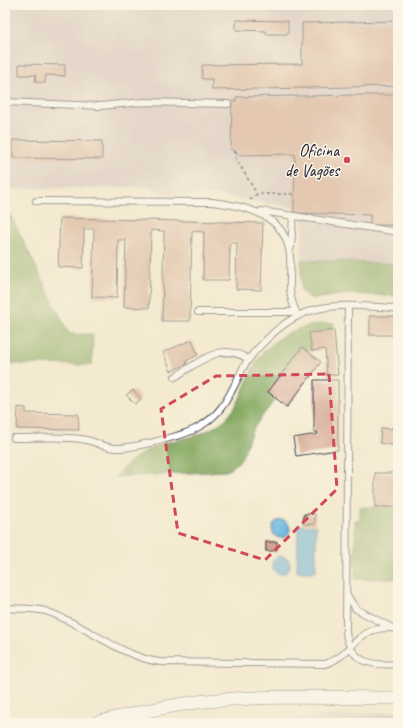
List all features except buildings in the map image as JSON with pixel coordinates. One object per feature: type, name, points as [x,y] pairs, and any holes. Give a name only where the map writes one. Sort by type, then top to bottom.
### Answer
[{"type":"street","points":[[96,723],[160,708],[217,700],[264,697],[398,698]]},
{"type":"lane","points":[[5,102],[100,106],[144,102],[228,104]]},
{"type":"lane","points":[[36,201],[212,202],[293,217],[398,232]]},
{"type":"lane","points":[[242,208],[266,216],[278,226],[287,240],[290,257]]},
{"type":"lane","points":[[293,217],[288,285],[297,314]]},
{"type":"lane","points":[[348,306],[346,633],[350,647],[359,658],[371,664],[397,664]]},
{"type":"lane","points":[[198,312],[297,314],[319,308],[348,306],[398,308]]},
{"type":"lane","points":[[14,438],[81,439],[116,448],[186,433],[202,426],[222,407],[248,359],[280,326],[297,314]]},
{"type":"lane","points":[[175,377],[221,351],[232,351],[248,359]]},
{"type":"lane","points":[[346,590],[349,600],[356,609],[398,631]]},
{"type":"lane","points":[[5,608],[31,609],[50,613],[142,658],[154,661],[325,664],[337,659],[355,641],[368,631],[392,628]]},
{"type":"path","points":[[235,151],[235,157],[257,194]]},
{"type":"path","points":[[242,208],[257,194],[294,194]]},
{"type":"highlighted area","points":[[329,374],[337,489],[265,560],[178,533],[161,409],[216,376]]},
{"type":"shaded area","points":[[5,5],[398,5],[398,264],[301,260],[303,214],[294,213],[294,208],[218,195],[169,195],[148,187],[5,189]]},
{"type":"shaded area","points":[[398,712],[398,723],[253,723],[326,716]]},
{"type":"green space","points":[[5,204],[69,334],[93,334],[92,365],[10,364],[9,426],[5,426]]},
{"type":"green space","points":[[301,260],[398,264],[398,296],[348,294],[312,299],[306,296],[301,290]]},
{"type":"green space","points":[[334,323],[334,330],[310,333],[312,351],[307,351],[301,348],[268,392],[276,398],[254,428],[242,457],[233,467],[226,471],[115,477],[144,452],[165,443],[198,435],[212,429],[225,420],[234,410],[254,365],[271,344],[293,331],[319,324]]},
{"type":"green space","points":[[360,507],[398,507],[398,579],[355,579],[355,520],[360,520]]},
{"type":"water","points":[[281,520],[287,523],[290,529],[287,535],[281,538],[275,535],[272,529],[275,523]]},
{"type":"water","points":[[298,525],[316,526],[316,572],[297,572]]},
{"type":"water","points":[[281,556],[287,559],[290,565],[287,571],[281,574],[275,571],[272,565],[275,559]]},
{"type":"place","name":"Oficina de Vagões","points":[[347,160]]}]
